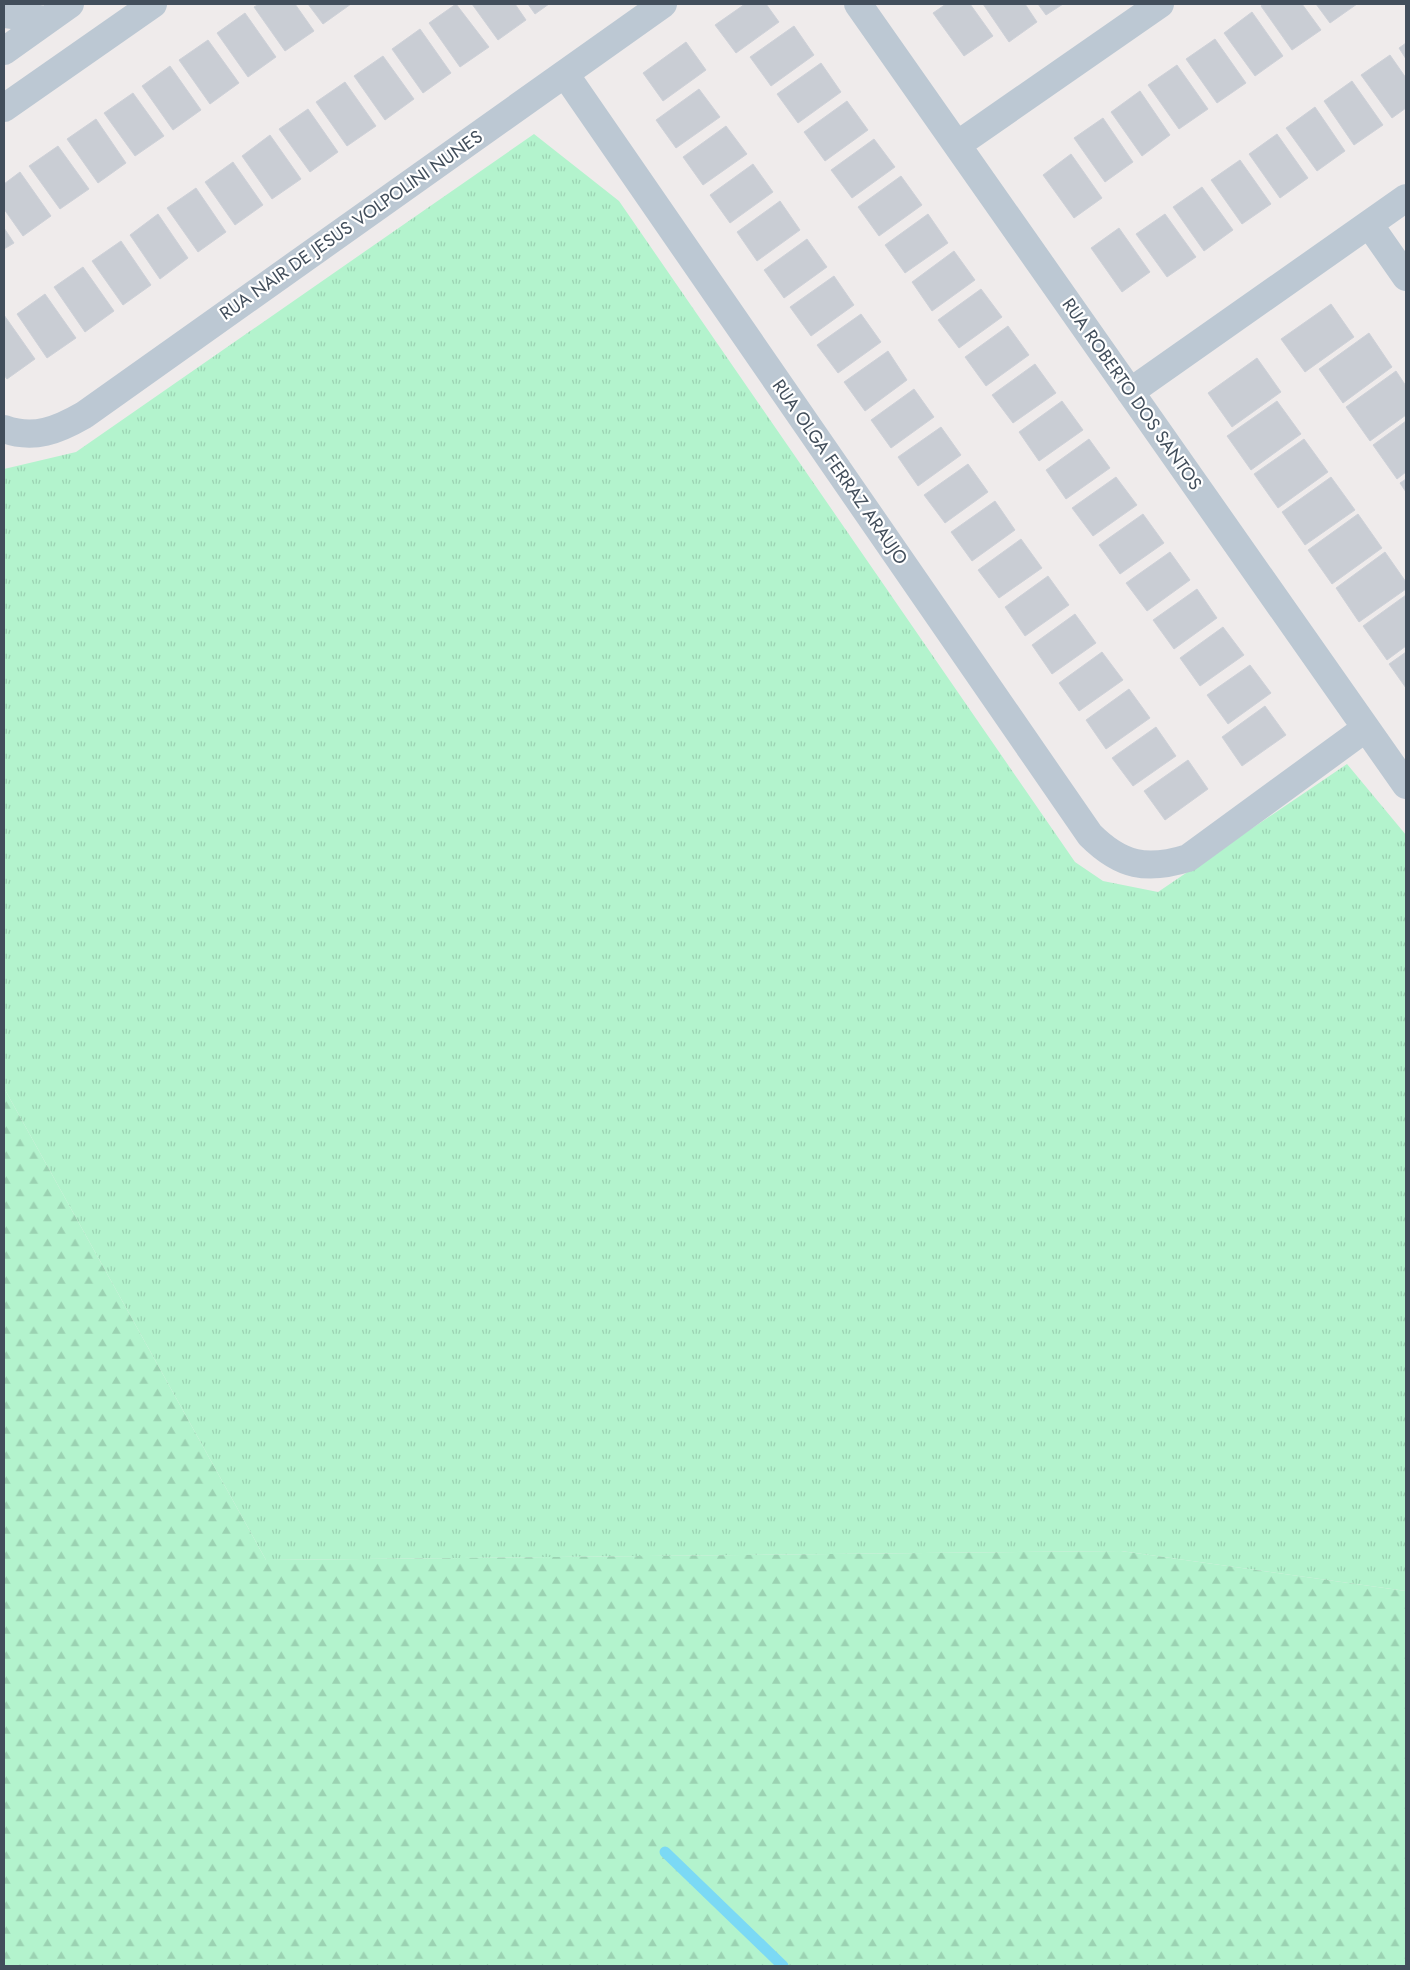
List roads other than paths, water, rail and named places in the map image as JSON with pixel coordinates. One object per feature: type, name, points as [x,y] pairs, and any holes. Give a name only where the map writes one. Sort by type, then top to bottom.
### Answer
[{"type":"street","points":[[4,51],[70,4]]},
{"type":"street","points":[[4,108],[153,4]]},
{"type":"street","name":"RUA NAIR DE JESUS VOLPOLINI NUNES","points":[[4,429],[33,434],[60,429],[84,415],[663,4]]},
{"type":"street","name":"RUA ROBERTO DOS SANTOS","points":[[858,4],[1406,785]]},
{"type":"street","points":[[958,145],[1160,4]]},
{"type":"street","points":[[4,14],[47,20]]},
{"type":"street","name":"RUA OLGA FERRAZ ARAUJO","points":[[565,74],[1090,835],[1106,850],[1125,861],[1146,866],[1167,865],[1188,858],[1366,728]]},
{"type":"street","points":[[1130,392],[1406,198]]},
{"type":"street","points":[[1370,224],[1406,277]]},
{"type":"waterway","points":[[665,1852],[783,1966]]}]
